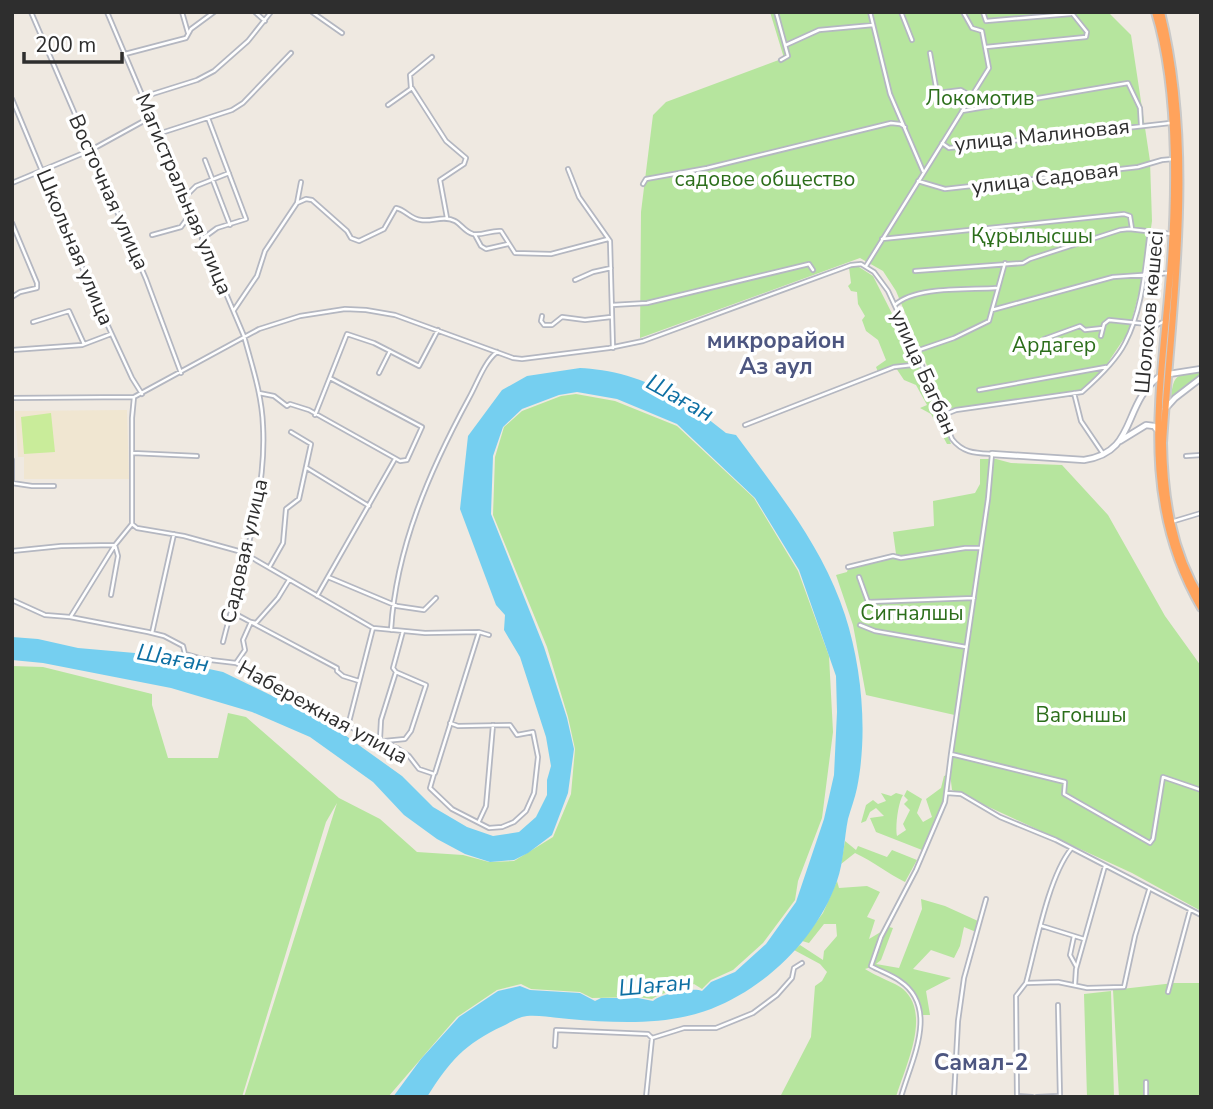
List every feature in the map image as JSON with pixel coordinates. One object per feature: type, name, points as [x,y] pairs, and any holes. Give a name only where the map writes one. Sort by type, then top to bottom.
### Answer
[{"type":"highway","name":"Шолохов көшесі","points":[[1155,12],[1164,56],[1173,159],[1173,234],[1166,318],[1163,466],[1171,522],[1186,567],[1201,598]]},
{"type":"highway","name":"Шолохов көшесі","points":[[1161,12],[1173,76],[1180,219],[1158,430],[1158,477],[1169,532],[1181,568],[1201,608]]},
{"type":"street","name":"Восточная улица","points":[[31,12],[146,279],[181,373]]},
{"type":"street","name":"Магистральная улица","points":[[107,12],[244,337]]},
{"type":"street","points":[[182,12],[188,33]]},
{"type":"street","points":[[125,54],[186,38],[188,33],[214,12]]},
{"type":"street","points":[[256,12],[265,21]]},
{"type":"street","points":[[143,97],[214,71],[248,41],[271,12]]},
{"type":"street","points":[[312,12],[342,33]]},
{"type":"street","points":[[776,12],[788,56],[781,60]]},
{"type":"street","points":[[870,12],[890,94],[919,167],[924,172]]},
{"type":"street","points":[[901,12],[912,40]]},
{"type":"street","points":[[12,398],[134,397],[244,337],[286,319],[345,309],[383,313],[522,359],[613,348],[643,341],[851,265],[866,266],[989,68],[982,31],[972,28],[963,12]]},
{"type":"street","points":[[983,12],[986,21],[1071,13],[1087,32],[1086,37],[986,47]]},
{"type":"street","points":[[786,45],[819,30],[874,25]]},
{"type":"street","points":[[158,134],[232,110],[243,103],[291,53]]},
{"type":"street","points":[[930,53],[937,93],[961,90],[971,97]]},
{"type":"street","points":[[411,88],[410,75],[432,57]]},
{"type":"street","points":[[962,111],[1128,83],[1140,108],[1141,125]]},
{"type":"street","points":[[387,105],[411,88]]},
{"type":"street","points":[[411,88],[415,90],[446,141],[466,158],[464,164],[440,180],[447,218]]},
{"type":"street","name":"Школьная улица","points":[[12,99],[111,334],[142,394]]},
{"type":"street","points":[[12,183],[91,150],[151,117]]},
{"type":"street","points":[[202,239],[217,229],[246,219],[208,118]]},
{"type":"street","points":[[643,184],[646,179],[707,168],[891,123],[905,127]]},
{"type":"street","name":"улица Малиновая","points":[[942,143],[949,148],[1171,123]]},
{"type":"street","name":"улица Садовая","points":[[918,181],[945,189],[1138,167],[1173,159]]},
{"type":"street","points":[[205,160],[230,225]]},
{"type":"street","points":[[568,169],[579,197],[608,239],[613,348]]},
{"type":"street","points":[[185,197],[196,186],[229,173]]},
{"type":"street","points":[[233,311],[257,276],[265,251],[297,203],[301,181]]},
{"type":"street","points":[[297,203],[306,199],[312,200],[347,231],[351,238],[359,241],[384,229],[396,208],[402,209],[417,220],[447,218],[457,221],[469,233],[475,235],[493,230],[501,231],[515,253],[551,254],[608,239]]},
{"type":"street","points":[[152,235],[181,227],[191,213]]},
{"type":"street","points":[[882,239],[1124,214],[1130,216],[1132,229]]},
{"type":"street","points":[[12,223],[37,284],[37,288],[12,297]]},
{"type":"street","points":[[915,271],[1023,263],[1120,230],[1173,234]]},
{"type":"street","points":[[941,416],[956,410],[1082,392],[1126,342],[1144,275],[1150,231]]},
{"type":"street","points":[[475,235],[486,249],[508,244]]},
{"type":"street","points":[[916,351],[954,338],[989,321],[1005,263]]},
{"type":"street","points":[[612,305],[647,303],[809,264],[813,270]]},
{"type":"street","name":"улица Багбан","points":[[866,266],[881,281],[895,305],[941,416],[952,439],[961,449],[992,454],[1084,460],[1104,454]]},
{"type":"street","points":[[575,280],[611,268]]},
{"type":"street","points":[[992,310],[1113,277],[1170,273]]},
{"type":"street","points":[[895,305],[909,295],[925,292],[998,288]]},
{"type":"street","points":[[33,323],[69,311],[84,344]]},
{"type":"street","points":[[542,316],[544,325],[552,325],[562,317],[585,320],[611,317]]},
{"type":"street","points":[[1101,336],[1109,320],[1157,325],[1166,318]]},
{"type":"street","points":[[1044,339],[1080,327],[1085,330],[1103,328]]},
{"type":"street","points":[[315,415],[347,334],[419,366],[438,330]]},
{"type":"street","points":[[12,350],[84,344],[111,334]]},
{"type":"street","name":"Садовая улица","points":[[223,642],[247,554],[262,467],[263,424],[259,393],[244,337]]},
{"type":"street","points":[[379,373],[390,351]]},
{"type":"street","points":[[391,630],[392,603],[429,476],[485,369],[497,352]]},
{"type":"street","points":[[745,425],[894,367],[921,364]]},
{"type":"street","points":[[979,390],[1106,367]]},
{"type":"street","points":[[1120,441],[1141,394],[1165,374],[1201,369]]},
{"type":"street","points":[[259,393],[274,396],[288,406],[295,404],[395,459],[407,460],[422,427],[330,378]]},
{"type":"street","points":[[1165,410],[1175,398],[1200,381]]},
{"type":"street","points":[[1074,393],[1081,421],[1104,454],[1146,425],[1154,426],[1158,430]]},
{"type":"street","points":[[71,617],[115,545],[132,524],[134,397]]},
{"type":"street","points":[[269,567],[283,543],[286,509],[299,499],[312,444],[291,432]]},
{"type":"street","points":[[133,453],[197,456]]},
{"type":"street","points":[[901,1097],[916,1049],[921,1026],[921,1008],[900,980],[871,967],[881,937],[915,870],[947,793],[992,454]]},
{"type":"street","points":[[1186,456],[1201,455]]},
{"type":"street","points":[[317,596],[395,459]]},
{"type":"street","points":[[12,460],[12,482],[54,486]]},
{"type":"street","points":[[307,468],[369,506]]},
{"type":"street","points":[[1171,522],[1201,513]]},
{"type":"street","points":[[132,524],[137,528],[174,534],[247,554],[373,628],[403,632],[479,632],[489,635]]},
{"type":"street","points":[[152,633],[174,534]]},
{"type":"street","points":[[12,551],[61,546],[115,545]]},
{"type":"street","points":[[111,595],[118,556],[115,545]]},
{"type":"street","points":[[848,567],[893,556],[901,558],[981,548]]},
{"type":"street","points":[[328,577],[392,603],[424,610],[436,598]]},
{"type":"street","points":[[859,577],[868,603],[974,598]]},
{"type":"street","points":[[251,622],[256,623],[272,607],[289,579]]},
{"type":"street","name":"Набережная улица","points":[[12,600],[45,615],[71,617],[152,633],[177,642],[183,646],[185,654],[236,663],[270,679],[348,726],[382,740],[409,756],[419,769],[434,774]]},
{"type":"street","points":[[230,611],[337,668],[343,676],[359,681]]},
{"type":"street","points":[[236,663],[245,650],[243,640],[251,622]]},
{"type":"street","points":[[860,625],[875,631],[968,647]]},
{"type":"street","points":[[348,726],[373,628]]},
{"type":"street","points":[[396,672],[381,720],[382,740],[405,738],[411,731],[426,685],[396,672],[393,668],[403,632]]},
{"type":"street","points":[[450,723],[458,726],[510,725],[517,734],[533,732],[538,757],[536,782],[532,802],[521,817],[502,827],[489,828],[452,809],[430,788],[450,723],[479,632]]},
{"type":"street","points":[[479,821],[486,806],[493,725]]},
{"type":"street","points":[[951,754],[1065,782],[1064,794],[1150,843],[1153,839],[1163,777],[1201,790]]},
{"type":"street","points":[[947,793],[961,794],[1000,817],[1072,848],[1201,915]]},
{"type":"street","points":[[1058,1005],[1060,1096],[1017,1096],[1016,996],[1026,983],[1062,862],[1072,848]]},
{"type":"street","points":[[1075,985],[1077,966],[1105,866]]},
{"type":"street","points":[[1026,983],[1058,982],[1087,988],[1124,987],[1149,890]]},
{"type":"street","points":[[954,1097],[958,1021],[964,978],[986,899]]},
{"type":"street","points":[[1168,992],[1189,910]]},
{"type":"street","points":[[1042,926],[1084,939]]},
{"type":"street","points":[[1074,936],[1070,955],[1077,966]]},
{"type":"street","points":[[652,1038],[684,1028],[716,1028],[753,1013],[777,995],[792,978],[794,968],[802,963]]},
{"type":"street","points":[[555,1046],[555,1030],[648,1034],[652,1038]]},
{"type":"street","points":[[646,1097],[652,1038]]},
{"type":"street","points":[[1146,1082],[1146,1097]]},
{"type":"shaded area","points":[[127,410],[129,479],[24,479],[24,457],[18,457],[15,411]]},
{"type":"green space","points":[[770,12],[1108,12],[1131,35],[1150,161],[1152,221],[1145,269],[1129,331],[1105,367],[1075,396],[945,409],[896,291],[883,271],[860,258],[640,338],[641,212],[653,115],[666,102],[784,58]]},
{"type":"green space","points":[[849,267],[859,267],[873,276],[915,359],[911,366],[919,367],[951,444],[947,444],[931,414],[920,408],[927,405],[916,385],[904,380],[894,365],[878,372],[876,367],[886,360],[878,340],[866,331],[862,320],[865,316],[858,304],[857,292],[851,291],[848,286],[851,283]]},
{"type":"green space","points":[[1199,373],[1199,377],[1171,397],[1175,379],[1186,374]]},
{"type":"green space","points":[[576,394],[615,401],[677,426],[754,498],[798,571],[829,656],[833,732],[822,818],[798,881],[795,900],[763,943],[733,970],[711,980],[702,989],[694,984],[652,999],[592,998],[580,992],[531,989],[521,984],[497,990],[457,1017],[388,1097],[244,1097],[337,803],[326,822],[242,1097],[12,1097],[12,666],[43,667],[152,694],[152,705],[168,758],[218,758],[228,713],[246,717],[339,798],[380,819],[417,852],[463,855],[489,862],[514,861],[553,837],[571,794],[575,749],[547,647],[493,515],[495,457],[504,427],[522,411],[561,396]]},
{"type":"green space","points":[[51,413],[55,452],[24,454],[21,417]]},
{"type":"green space","name":"Вагоншы","points":[[980,459],[1062,465],[1108,515],[1165,616],[1201,666],[1201,911],[1132,873],[952,790],[950,773],[959,716],[866,695],[853,625],[836,575],[847,572],[849,565],[896,554],[893,532],[934,526],[933,501],[975,493],[980,484]]},
{"type":"green space","points":[[947,775],[944,802],[922,850],[876,832],[870,818],[884,816],[876,808],[870,812],[866,821],[861,823],[866,805],[873,800],[878,804],[886,801],[881,793],[891,796],[896,793],[903,795],[897,815],[897,836],[906,830],[903,824],[910,810],[904,804],[908,800],[904,796],[907,790],[922,799],[917,813],[923,822],[932,817],[926,799],[941,788],[944,776]]},
{"type":"green space","points":[[845,841],[856,850],[858,846],[887,857],[892,850],[917,860],[905,882],[855,853],[841,864]]},
{"type":"green space","points":[[837,881],[839,888],[867,886],[880,892],[867,917],[875,920],[869,939],[889,927],[893,928],[881,960],[876,964],[899,968],[922,909],[921,899],[945,906],[978,921],[976,932],[964,927],[954,958],[931,950],[913,969],[951,978],[926,991],[930,1015],[923,1015],[913,990],[899,979],[874,966],[865,969],[903,989],[915,1012],[914,1041],[896,1097],[780,1097],[811,1037],[815,986],[827,972],[820,964],[794,950],[800,945],[823,960],[824,951],[837,936],[836,924],[824,924],[809,943],[802,941],[823,913]]},
{"type":"green space","points":[[1174,983],[1201,983],[1201,1097],[1119,1097],[1113,990]]},
{"type":"green space","points":[[1111,991],[1114,1097],[1087,1097],[1084,994]]},
{"type":"water","name":"Шаған","points":[[580,368],[627,376],[661,390],[669,397],[680,397],[726,433],[736,435],[798,521],[825,566],[851,635],[862,701],[860,767],[848,819],[843,858],[828,902],[803,941],[770,974],[732,1000],[694,1014],[659,1021],[521,1017],[468,1047],[451,1063],[427,1097],[393,1097],[421,1059],[459,1017],[498,991],[520,986],[530,990],[580,993],[595,1001],[601,998],[638,998],[653,1001],[677,992],[702,991],[711,982],[735,972],[766,944],[796,902],[824,819],[834,775],[836,676],[799,570],[755,498],[677,424],[617,399],[577,392],[559,395],[522,409],[503,427],[493,456],[491,514],[544,647],[574,749],[568,793],[552,835],[514,860],[490,862],[465,854],[437,839],[404,815],[373,782],[310,737],[252,712],[171,688],[43,663],[12,660],[12,637],[38,639],[78,648],[135,653],[223,672],[328,723],[402,776],[433,807],[467,827],[493,836],[519,832],[536,817],[547,795],[551,766],[546,737],[520,657],[504,630],[505,615],[496,605],[460,509],[468,436],[502,390],[527,376]]},
{"type":"district","name":"микрорайон Аз аул","points":[[776,353]]},
{"type":"district","name":"Самал-2","points":[[981,1062]]},
{"type":"park label","name":"Локомотив","points":[[980,98]]},
{"type":"park label","name":"садовое общество","points":[[765,179]]},
{"type":"park label","name":"Құрылысшы","points":[[1032,236]]},
{"type":"park label","name":"Ардагер","points":[[1054,345]]},
{"type":"park label","name":"Сигналшы","points":[[912,613]]}]
